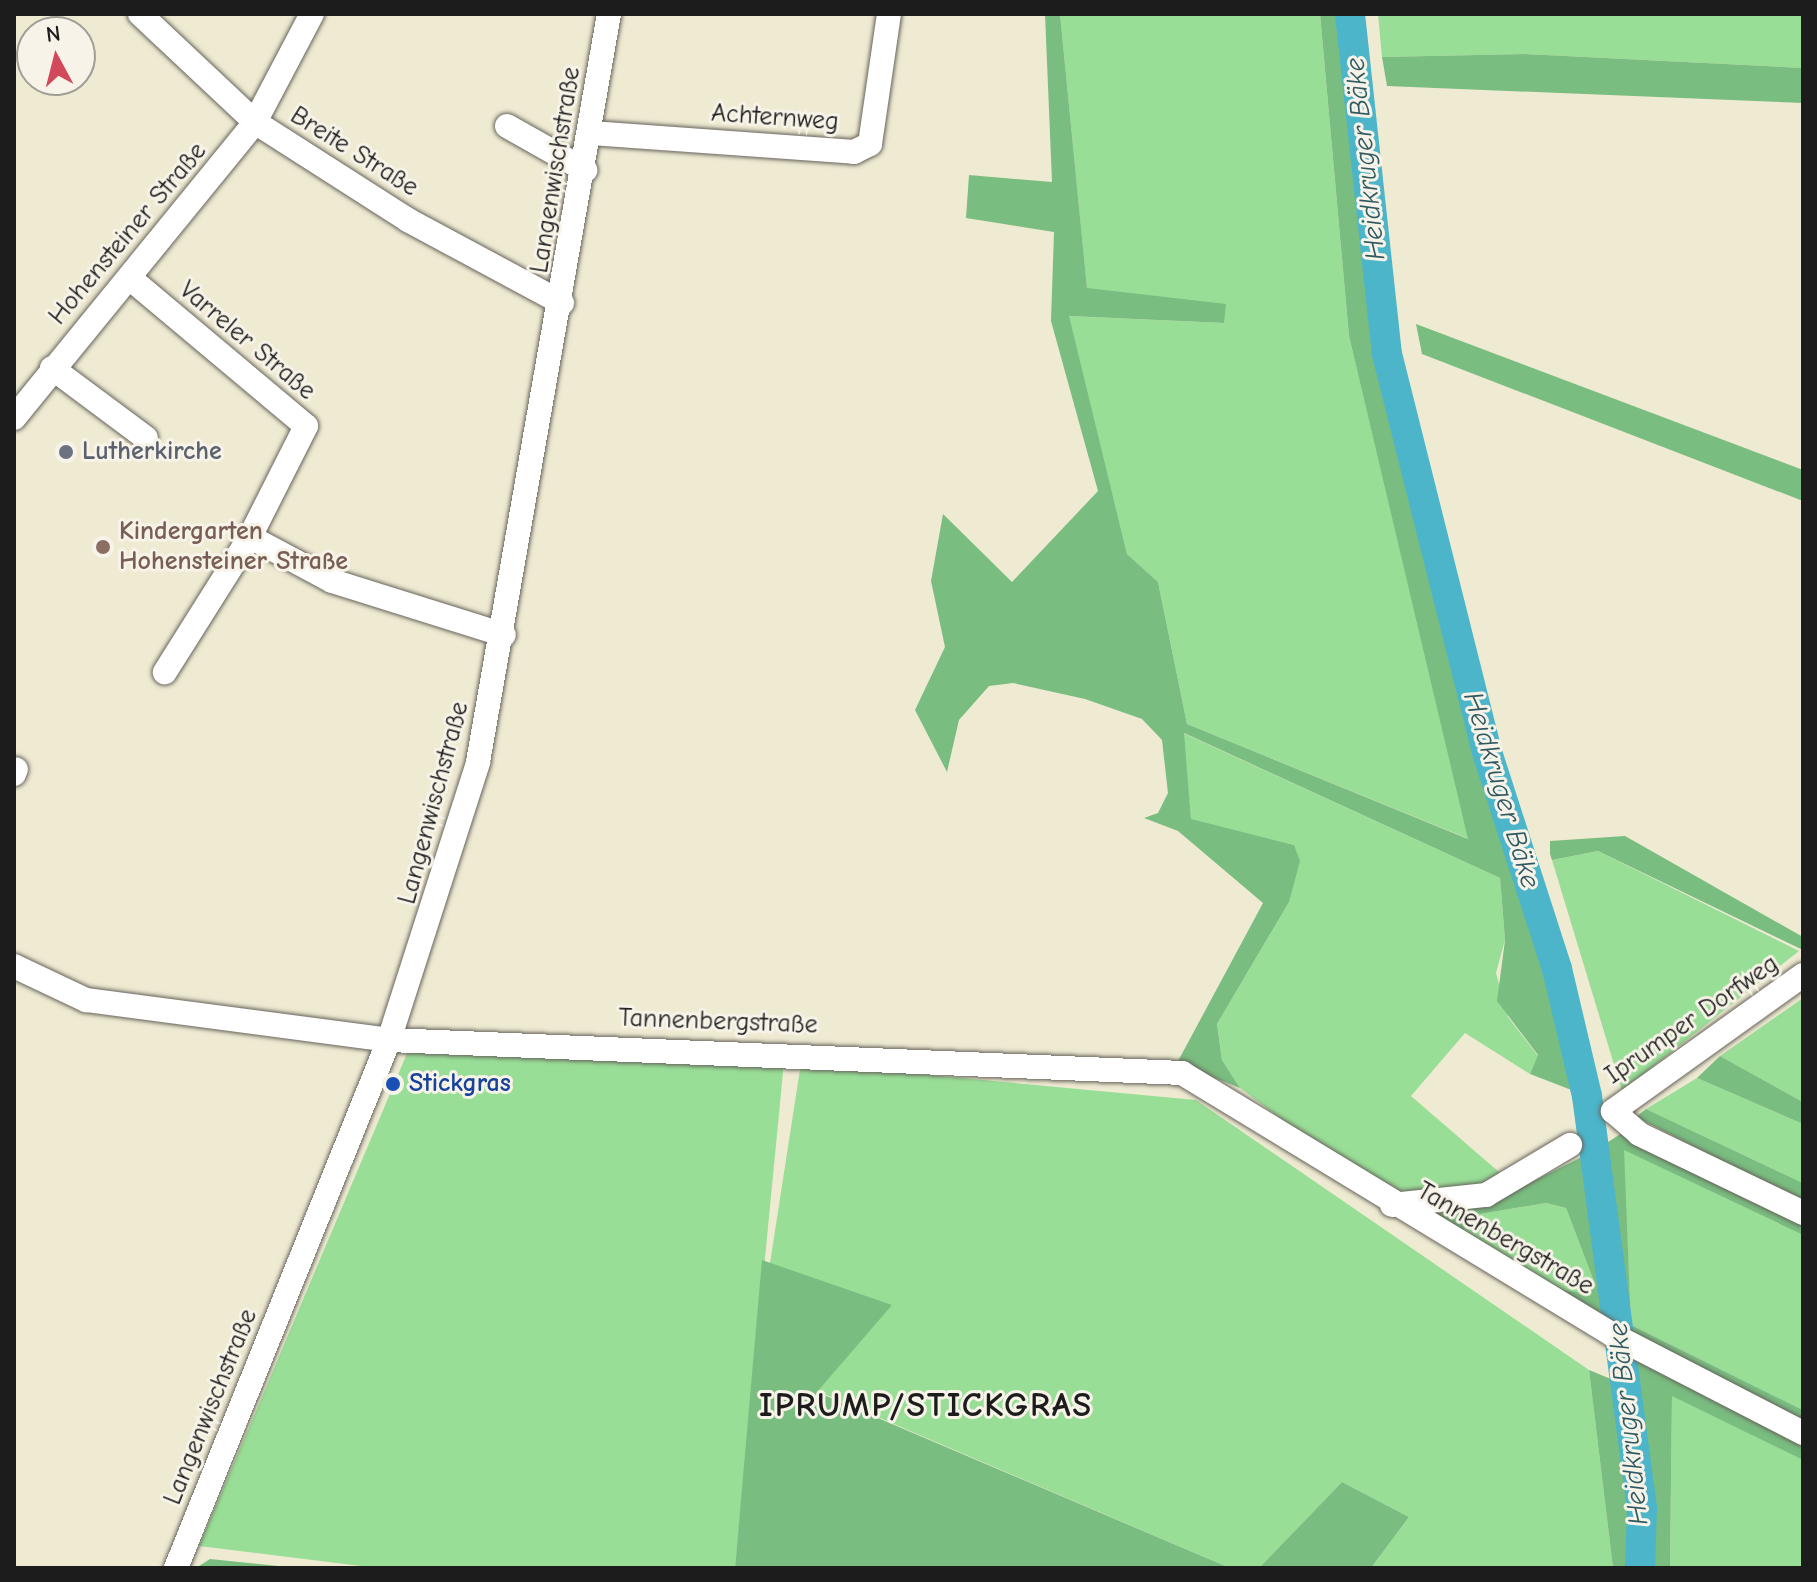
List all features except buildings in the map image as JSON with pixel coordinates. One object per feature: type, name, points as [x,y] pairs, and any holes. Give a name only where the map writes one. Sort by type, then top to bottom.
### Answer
[{"type":"street","name":"Breite Straße","points":[[140,14],[255,122],[408,220],[562,303]]},
{"type":"street","name":"Hohensteiner Straße","points":[[14,418],[52,368],[132,280],[255,122],[312,14]]},
{"type":"street","name":"Langenwischstraße","points":[[176,1568],[389,1040],[474,776],[504,635],[609,14]]},
{"type":"street","name":"Achternweg","points":[[591,133],[854,152],[870,144],[889,14]]},
{"type":"street","points":[[507,126],[585,170]]},
{"type":"street","name":"Varreler Straße","points":[[132,280],[306,426],[250,537],[165,672]]},
{"type":"street","points":[[52,368],[146,438]]},
{"type":"street","points":[[250,537],[332,581],[504,635]]},
{"type":"street","name":"Tannenbergstraße","points":[[14,966],[86,1000],[389,1040],[1182,1073],[1392,1205],[1613,1335],[1803,1433]]},
{"type":"street","name":"Iprumper Dorfweg","points":[[1803,975],[1613,1111],[1631,1130],[1803,1213]]},
{"type":"street","name":"Tannenbergstraße","points":[[1392,1205],[1486,1195],[1570,1145]]},
{"type":"green space","points":[[1045,14],[1060,14],[1087,288],[1226,304],[1224,323],[1069,316],[1127,554],[1158,582],[1187,724],[1468,839],[1349,336],[1320,14],[1347,14],[1385,355],[1485,751],[1587,1096],[1530,1074],[1538,1055],[1497,1001],[1505,940],[1500,878],[1184,733],[1191,819],[1294,845],[1300,861],[1289,902],[1217,1024],[1222,1060],[1240,1088],[1177,1063],[1263,903],[1178,831],[1144,818],[1158,813],[1168,793],[1162,740],[1142,719],[1085,699],[1013,683],[989,686],[959,720],[947,772],[915,710],[945,647],[931,581],[943,514],[1012,582],[1098,491],[1051,321],[1054,232],[966,218],[969,175],[1052,182]]},
{"type":"green space","points":[[1060,14],[1320,14],[1349,336],[1469,839],[1187,724],[1158,582],[1127,554],[1068,316],[1223,323],[1226,305],[1087,289]]},
{"type":"green space","points":[[1378,14],[1803,14],[1803,68],[1525,54],[1382,57]]},
{"type":"green space","points":[[1525,54],[1803,68],[1803,103],[1387,86],[1382,57]]},
{"type":"green space","points":[[1416,324],[1803,470],[1803,501],[1422,354]]},
{"type":"green space","points":[[1183,733],[1500,878],[1505,940],[1496,973],[1508,1017],[1538,1056],[1530,1074],[1465,1033],[1411,1096],[1499,1172],[1490,1187],[1381,1194],[1240,1088],[1222,1060],[1217,1024],[1289,902],[1294,845],[1191,820]]},
{"type":"green space","points":[[1625,836],[1803,937],[1803,950],[1598,851],[1552,860],[1550,854],[1550,841]]},
{"type":"green space","points":[[1598,851],[1799,951],[1622,1091],[1552,860]]},
{"type":"green space","points":[[1803,998],[1803,1102],[1720,1056]]},
{"type":"green space","points":[[408,1051],[784,1062],[735,1568],[377,1568],[199,1546]]},
{"type":"green space","points":[[1720,1056],[1803,1102],[1803,1124],[1697,1078]]},
{"type":"green space","points":[[801,1063],[1196,1100],[1589,1370],[1613,1568],[1371,1568],[1409,1517],[1342,1482],[1259,1568],[1230,1568],[817,1391],[770,1263]]},
{"type":"green space","points":[[1697,1078],[1803,1124],[1803,1183],[1646,1109]]},
{"type":"green space","points":[[1646,1109],[1803,1183],[1803,1202],[1636,1117]]},
{"type":"green space","points":[[1625,1131],[1803,1219],[1803,1235],[1624,1150],[1631,1325],[1803,1410],[1803,1460],[1672,1396],[1670,1568],[1642,1568],[1643,1492],[1599,1148]]},
{"type":"green space","points":[[1623,1149],[1803,1235],[1803,1410],[1631,1325]]},
{"type":"green space","points":[[1592,1152],[1614,1315],[1599,1330],[1435,1215],[1497,1199]],"holes":[[[1546,1203],[1566,1208],[1593,1279],[1590,1294],[1563,1290],[1463,1231],[1474,1215]]]},
{"type":"green space","points":[[1546,1203],[1566,1208],[1593,1279],[1591,1295],[1563,1290],[1463,1231],[1474,1215]]},
{"type":"green space","points":[[762,1260],[892,1305],[817,1392],[1230,1568],[735,1568]]},
{"type":"green space","points":[[1589,1370],[1623,1384],[1640,1507],[1637,1568],[1613,1568]]},
{"type":"green space","points":[[1672,1395],[1803,1460],[1803,1568],[1670,1568]]},
{"type":"green space","points":[[1342,1482],[1409,1517],[1371,1568],[1259,1568]]},
{"type":"green space","points":[[210,1559],[298,1568],[196,1568]]},
{"type":"waterway","name":"Heidkruger Bäke","points":[[1350,14],[1387,354],[1486,749],[1557,969],[1587,1096],[1642,1508],[1640,1568]]},
{"type":"place","name":"Lutherkirche","points":[[66,452]]},
{"type":"place","name":"Kindergarten Hohensteiner Straße","points":[[103,547]]},
{"type":"place","name":"Stickgras","points":[[393,1084]]},
{"type":"district","name":"IPRUMP/STICKGRAS","points":[[926,1406]]}]
